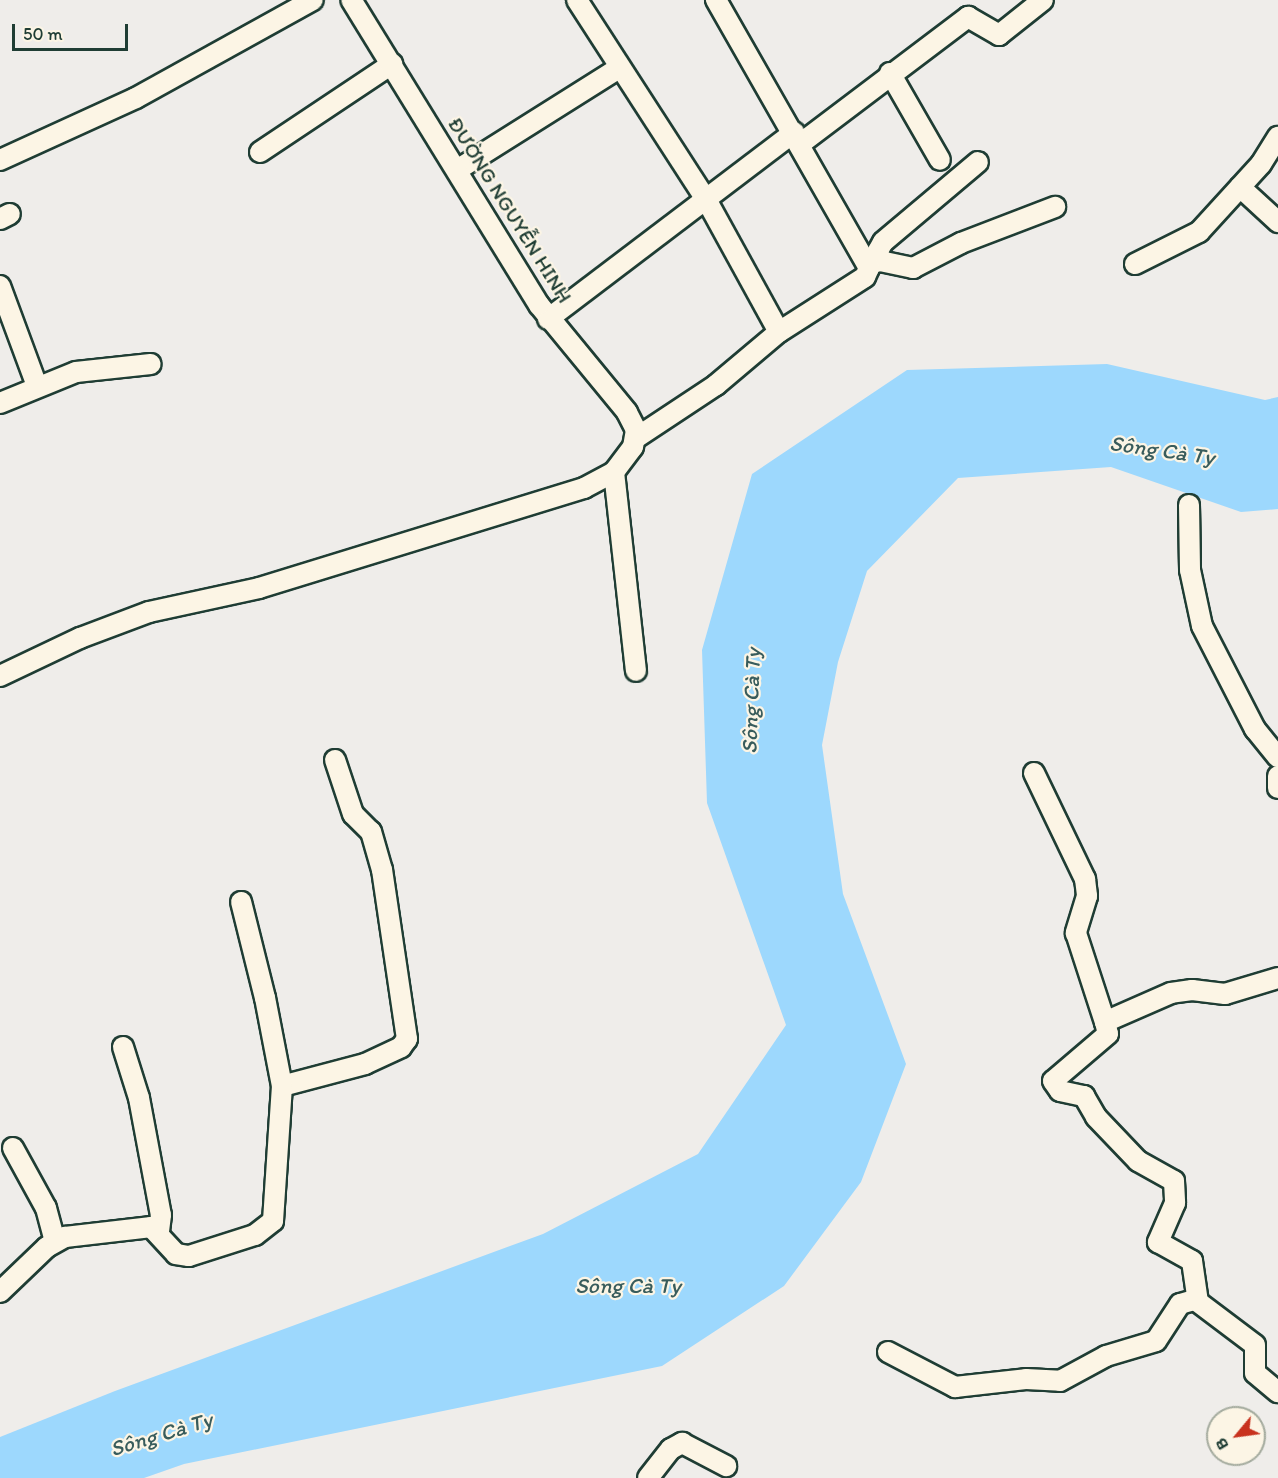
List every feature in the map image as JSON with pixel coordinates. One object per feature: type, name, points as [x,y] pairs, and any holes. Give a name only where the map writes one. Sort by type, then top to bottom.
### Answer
[{"type":"street","points":[[0,160],[136,98],[313,0]]},
{"type":"street","name":"ĐƯỜNG NGUYỄN HINH","points":[[351,0],[549,319],[627,412],[636,438]]},
{"type":"street","points":[[577,0],[707,201],[779,332]]},
{"type":"street","points":[[716,0],[797,138],[874,262],[913,268],[961,243],[1055,207]]},
{"type":"street","points":[[549,319],[707,201],[968,17],[999,35],[1043,0]]},
{"type":"street","points":[[260,153],[392,64]]},
{"type":"street","points":[[457,171],[619,68]]},
{"type":"street","points":[[890,73],[940,160]]},
{"type":"street","points":[[1135,264],[1199,231],[1240,187],[1278,137]]},
{"type":"street","points":[[0,676],[80,638],[142,615],[259,588],[481,522],[532,501],[584,488],[614,472],[636,438],[716,385],[779,332],[865,277],[883,242],[978,162]]},
{"type":"street","points":[[1240,187],[1278,222]]},
{"type":"street","points":[[0,286],[37,386]]},
{"type":"street","points":[[0,403],[37,386],[85,370],[151,364]]},
{"type":"street","points":[[614,472],[636,671]]},
{"type":"street","points":[[1189,505],[1190,570],[1202,626],[1255,729],[1278,757]]},
{"type":"street","points":[[282,1086],[365,1064],[401,1047],[407,1039],[382,870],[371,832],[353,814],[335,760]]},
{"type":"street","points":[[1034,773],[1085,879],[1087,896],[1077,920],[1076,933],[1108,1034],[1058,1074],[1053,1084],[1060,1090],[1084,1096],[1096,1117],[1138,1161],[1174,1180],[1175,1203],[1158,1239],[1160,1245],[1193,1263],[1197,1299],[1255,1345],[1255,1373],[1278,1392]]},
{"type":"street","points":[[1278,776],[1278,788]]},
{"type":"street","points":[[0,1292],[55,1241],[76,1234],[151,1227],[159,1232],[176,1254],[189,1256],[255,1235],[273,1221],[282,1086],[270,1018],[241,902]]},
{"type":"street","points":[[1105,1022],[1171,993],[1192,990],[1225,994],[1278,978]]},
{"type":"street","points":[[123,1047],[139,1098],[161,1215],[159,1232]]},
{"type":"street","points":[[13,1148],[46,1208],[55,1241]]},
{"type":"street","points":[[888,1352],[955,1387],[1026,1379],[1060,1381],[1106,1356],[1156,1341],[1180,1304],[1197,1299]]},
{"type":"street","points":[[648,1478],[671,1449],[682,1443],[726,1466]]},
{"type":"water","name":"Sông Cà Ty","points":[[1107,364],[1265,400],[1278,397],[1278,509],[1241,512],[1111,467],[958,478],[867,571],[838,662],[822,745],[843,894],[906,1064],[861,1182],[784,1286],[662,1366],[184,1464],[144,1478],[0,1478],[0,1437],[115,1391],[543,1234],[698,1154],[786,1025],[707,803],[702,650],[752,474],[907,370]]}]
